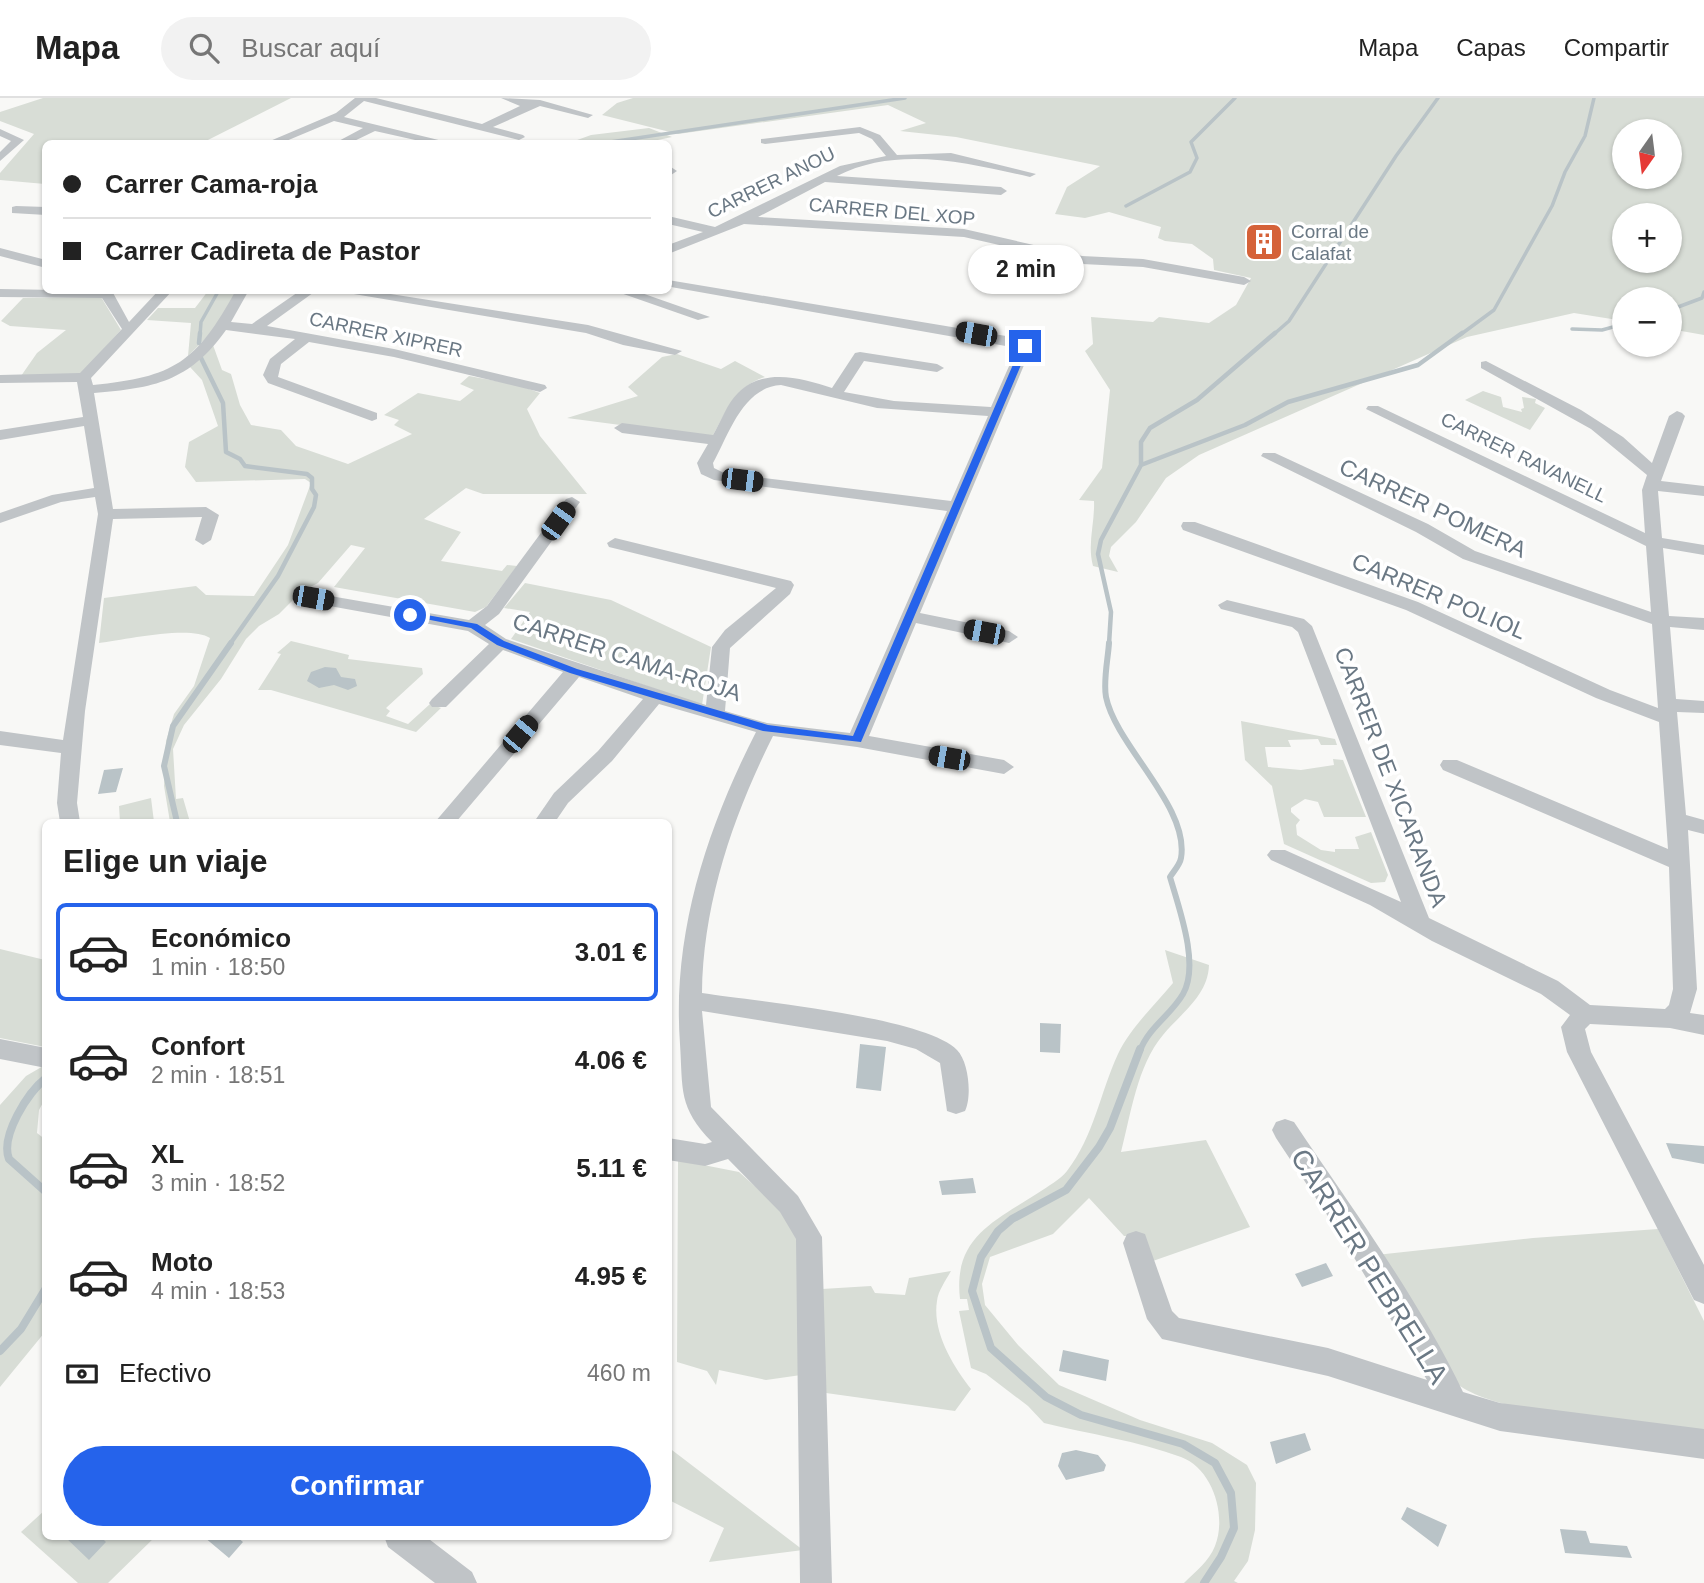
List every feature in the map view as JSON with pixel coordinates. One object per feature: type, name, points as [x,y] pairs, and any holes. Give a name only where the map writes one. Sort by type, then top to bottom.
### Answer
[{"type":"street","points":[[278,140],[334,118],[363,98],[519,137]]},
{"type":"street","points":[[506,98],[529,105]]},
{"type":"street","points":[[485,127],[529,105],[540,103],[588,115]]},
{"type":"street","points":[[334,118],[432,140]]},
{"type":"street","points":[[346,140],[374,127]]},
{"type":"street","name":"CARRER ANOU","points":[[765,141],[864,131],[876,137],[893,157]]},
{"type":"street","points":[[0,132],[18,140],[0,158]]},
{"type":"street","name":"CARRER ANOU","points":[[672,248],[743,220],[855,164],[893,157],[951,156],[1030,174]]},
{"type":"street","points":[[823,179],[1001,191]]},
{"type":"street","points":[[16,210],[42,211]]},
{"type":"street","name":"CARRER DEL XOP","points":[[743,220],[964,233],[1082,260],[1143,263],[1244,281]]},
{"type":"street","points":[[672,221],[718,231]]},
{"type":"street","points":[[0,252],[14,258],[42,263]]},
{"type":"street","points":[[672,283],[1021,342],[1025,346],[857,740]]},
{"type":"street","points":[[0,293],[42,291]]},
{"type":"street","points":[[94,294],[109,295],[124,325],[131,329]]},
{"type":"street","points":[[70,819],[67,803],[75,711],[106,514],[85,384],[163,294]]},
{"type":"street","points":[[0,379],[85,384],[148,382],[172,374],[223,326],[241,294]]},
{"type":"street","points":[[254,328],[305,294]]},
{"type":"street","points":[[362,294],[588,329],[628,342],[675,351]]},
{"type":"street","points":[[631,294],[704,317]]},
{"type":"street","name":"CARRER XIPRER","points":[[223,326],[254,328],[394,353],[540,388]]},
{"type":"street","points":[[307,337],[275,362],[270,376],[273,380],[372,416]]},
{"type":"street","points":[[835,394],[858,359],[864,355],[937,368]]},
{"type":"street","points":[[1486,365],[1576,412],[1643,461],[1653,479],[1704,491]]},
{"type":"street","points":[[957,507],[720,477],[705,467],[742,397],[763,383],[784,381],[901,407],[996,412]]},
{"type":"street","name":"CARRER RAVANELL","points":[[1373,409],[1657,544],[1704,550]]},
{"type":"street","points":[[1670,1019],[1682,1001],[1694,960],[1680,863],[1667,711],[1653,479],[1677,416]]},
{"type":"street","points":[[0,435],[91,420]]},
{"type":"street","points":[[621,428],[717,440]]},
{"type":"street","name":"CARRER POMERA","points":[[1269,456],[1422,528],[1469,555],[1559,589],[1660,621],[1704,624]]},
{"type":"street","points":[[0,518],[58,498],[103,491]]},
{"type":"street","name":"CARRER CAMA-ROJA","points":[[474,626],[493,610],[572,502]]},
{"type":"street","points":[[106,514],[206,512],[211,515],[204,540]]},
{"type":"street","name":"CARRER POLIOL","points":[[1189,526],[1412,606],[1603,694],[1667,711],[1704,707]]},
{"type":"street","points":[[615,543],[785,585],[784,590],[731,634],[721,647],[715,714]]},
{"type":"street","name":"CARRER CAMA-ROJA","points":[[313,598],[474,626],[500,643],[574,671],[767,729],[857,740],[1004,768]]},
{"type":"street","name":"CARRER DE XICARANDA","points":[[1227,605],[1298,623],[1306,630],[1420,923],[1458,947],[1563,995],[1585,1014]]},
{"type":"street","points":[[911,617],[1009,637]]},
{"type":"street","points":[[439,703],[500,643]]},
{"type":"street","points":[[448,819],[574,671]]},
{"type":"street","points":[[546,819],[561,798],[605,756],[656,697]]},
{"type":"street","points":[[767,729],[741,780],[720,835],[695,936],[688,1000],[697,1106],[730,1147],[789,1203],[809,1237],[816,1583]]},
{"type":"street","points":[[0,738],[73,748]]},
{"type":"street","points":[[1450,765],[1680,863]]},
{"type":"street","points":[[1677,821],[1704,827]]},
{"type":"street","points":[[1278,855],[1378,899],[1420,923]]},
{"type":"street","points":[[688,1000],[915,1038],[949,1057],[954,1069],[956,1104]]},
{"type":"street","points":[[1704,1025],[1670,1019],[1585,1014],[1573,1027],[1579,1052],[1668,1227],[1704,1290]]},
{"type":"street","points":[[0,1049],[42,1057]]},
{"type":"street","name":"CARRER PEBRELLA","points":[[1285,1130],[1352,1231],[1440,1374],[1453,1403]]},
{"type":"street","points":[[672,1150],[705,1155],[730,1147]]},
{"type":"street","name":"CARRER PEBRELLA","points":[[1136,1243],[1161,1319],[1171,1330],[1328,1362],[1500,1418],[1704,1444]]},
{"type":"street","points":[[404,1540],[461,1583]]},
{"type":"shaded area","points":[[43,98],[291,98],[208,140],[42,140],[42,184],[0,180],[0,173],[34,134],[0,121],[0,112]]},
{"type":"shaded area","points":[[633,98],[1704,98],[1704,335],[1682,331],[1682,287],[1612,287],[1612,319],[1574,313],[1467,337],[1199,455],[1166,478],[1136,522],[1111,547],[1109,556],[1118,572],[1093,566],[1091,550],[1094,501],[1079,500],[1102,468],[1110,390],[1085,351],[1093,344],[1091,317],[1153,322],[1159,317],[1209,323],[1236,305],[1251,278],[1214,270],[1213,259],[1192,244],[1158,238],[1161,227],[1109,212],[1085,218],[1055,214],[1067,187],[1100,166],[956,137],[900,131],[926,123],[888,105],[678,134],[602,115],[617,103]]},
{"type":"shaded area","points":[[649,128],[672,137],[658,140],[577,140],[591,135]]},
{"type":"shaded area","points":[[206,294],[236,294],[216,328],[188,356],[191,323],[147,320],[158,308],[195,308]]},
{"type":"shaded area","points":[[101,297],[121,330],[81,374],[21,376],[37,353],[66,330],[10,326],[1,321],[23,298]]},
{"type":"shaded area","points":[[213,345],[222,370],[231,374],[240,405],[251,425],[281,430],[296,446],[348,464],[412,434],[394,425],[399,420],[384,415],[418,393],[460,401],[474,390],[460,384],[469,376],[518,385],[540,393],[527,409],[540,436],[587,494],[483,494],[466,488],[424,519],[461,532],[441,561],[502,571],[507,565],[517,566],[486,607],[475,612],[334,587],[365,548],[351,545],[318,583],[301,592],[279,614],[259,626],[246,639],[221,679],[184,725],[173,749],[176,799],[183,798],[189,819],[170,819],[164,786],[166,741],[174,714],[194,686],[210,638],[201,634],[173,633],[99,643],[104,598],[196,586],[206,595],[254,596],[288,545],[311,483],[305,479],[196,482],[185,467],[189,442],[218,426],[202,380],[190,367]]},
{"type":"shaded area","points":[[677,354],[721,369],[735,361],[765,377],[754,381],[739,394],[727,409],[712,437],[567,418],[638,396],[628,387],[662,357]]},
{"type":"shaded area","points":[[1483,391],[1501,397],[1503,407],[1522,412],[1522,397],[1536,399],[1535,403],[1545,408],[1530,430],[1465,400]]},
{"type":"shaded area","points":[[525,583],[611,600],[711,647],[702,705],[511,639],[530,612],[504,608]]},
{"type":"shaded area","points":[[291,641],[349,655],[348,659],[422,668],[423,674],[386,708],[390,711],[386,716],[408,724],[430,704],[441,708],[416,732],[271,690],[258,690],[281,654],[277,653]]},
{"type":"shaded area","points":[[325,667],[336,668],[341,677],[355,679],[357,686],[348,690],[334,685],[319,688],[307,681],[311,672]]},
{"type":"shaded area","points":[[1241,721],[1335,739],[1337,745],[1321,745],[1318,739],[1288,740],[1291,747],[1265,747],[1268,767],[1301,770],[1334,765],[1333,759],[1343,760],[1366,817],[1324,817],[1318,802],[1305,799],[1291,808],[1291,812],[1300,820],[1296,825],[1297,835],[1321,850],[1335,852],[1335,849],[1359,849],[1355,837],[1371,832],[1388,875],[1385,882],[1371,883],[1284,844],[1272,786],[1245,760]]},
{"type":"shaded area","points":[[123,768],[116,792],[98,794],[104,770]]},
{"type":"shaded area","points":[[151,798],[154,819],[120,819],[119,806]]},
{"type":"shaded area","points":[[0,949],[42,959],[42,1046],[0,1038]]},
{"type":"shaded area","points":[[1165,950],[1209,965],[1207,976],[1199,995],[1163,1035],[1147,1061],[1136,1091],[1121,1152],[1206,1140],[1250,1227],[1150,1262],[1144,1236],[1124,1236],[1089,1198],[1053,1234],[990,1257],[982,1284],[985,1305],[1018,1345],[1059,1385],[1140,1420],[1212,1443],[1247,1465],[1256,1483],[1255,1530],[1248,1561],[1234,1581],[1238,1583],[1184,1583],[1209,1556],[1218,1534],[1218,1508],[1202,1472],[1192,1463],[1165,1451],[1044,1423],[1028,1406],[986,1374],[971,1368],[959,1311],[969,1310],[967,1299],[960,1299],[959,1278],[963,1261],[979,1234],[1006,1213],[1054,1183],[1076,1158],[1123,1044],[1173,983]]},
{"type":"shaded area","points":[[1040,1023],[1061,1024],[1060,1053],[1040,1052]]},
{"type":"shaded area","points":[[860,1044],[886,1047],[881,1091],[856,1088]]},
{"type":"shaded area","points":[[42,1067],[42,1104],[37,1133],[42,1137],[42,1336],[0,1387],[0,1105],[26,1076]]},
{"type":"shaded area","points":[[1666,1143],[1704,1146],[1704,1164],[1672,1158]]},
{"type":"shaded area","points":[[678,1160],[739,1172],[784,1212],[797,1240],[801,1375],[766,1380],[719,1370],[716,1385],[707,1371],[677,1362]]},
{"type":"shaded area","points":[[973,1178],[976,1193],[942,1195],[939,1181]]},
{"type":"shaded area","points":[[1658,1229],[1704,1321],[1704,1433],[1572,1418],[1474,1394],[1455,1382],[1376,1255],[1533,1238]]},
{"type":"shaded area","points":[[1326,1263],[1333,1276],[1302,1287],[1295,1274]]},
{"type":"shaded area","points":[[951,1271],[938,1297],[938,1325],[945,1348],[971,1389],[955,1411],[826,1393],[822,1289],[871,1286],[875,1293],[905,1295],[909,1278]]},
{"type":"shaded area","points":[[1063,1350],[1109,1360],[1106,1381],[1059,1371]]},
{"type":"shaded area","points":[[1305,1433],[1311,1450],[1276,1464],[1270,1442]]},
{"type":"shaded area","points":[[672,1450],[803,1550],[709,1562],[724,1528],[672,1502]]},
{"type":"shaded area","points":[[1076,1450],[1098,1455],[1106,1465],[1104,1471],[1066,1480],[1058,1466],[1062,1453]]},
{"type":"shaded area","points":[[1407,1507],[1447,1525],[1438,1547],[1401,1519]]},
{"type":"shaded area","points":[[42,1513],[42,1540],[152,1540],[108,1583],[78,1583],[21,1532]]},
{"type":"shaded area","points":[[1560,1529],[1586,1531],[1590,1543],[1627,1546],[1632,1558],[1565,1553]]},
{"type":"shaded area","points":[[68,1540],[104,1540],[106,1542],[89,1560]]},
{"type":"shaded area","points":[[208,1540],[243,1542],[229,1558]]},
{"type":"waterway","points":[[624,140],[905,98]]},
{"type":"waterway","points":[[1126,206],[1190,172],[1197,158],[1191,142],[1235,98]]},
{"type":"waterway","points":[[1273,335],[1289,321],[1396,156],[1438,98]]},
{"type":"waterway","points":[[1460,335],[1494,310],[1552,206],[1565,172],[1585,136],[1594,98]]},
{"type":"waterway","points":[[1682,306],[1702,298],[1704,292]]},
{"type":"waterway","points":[[200,335],[201,322],[217,294]]},
{"type":"waterway","points":[[1572,329],[1602,330],[1612,327]]},
{"type":"waterway","points":[[199,343],[200,333]]},
{"type":"waterway","points":[[1141,465],[1141,442],[1150,428],[1197,400],[1275,333]]},
{"type":"waterway","points":[[1141,465],[1245,425],[1288,402],[1418,365],[1462,333]]},
{"type":"waterway","points":[[201,358],[223,403],[226,452],[240,459],[245,466],[307,474],[312,478],[312,489],[316,495],[314,507],[278,576],[230,644]]},
{"type":"waterway","points":[[1109,644],[1111,612],[1098,554],[1101,540],[1141,465]]},
{"type":"waterway","points":[[176,819],[164,766],[173,726],[231,643]]},
{"type":"waterway","points":[[1109,643],[1105,691],[1112,716],[1164,798],[1181,838],[1181,858],[1170,877],[1189,952],[1188,982],[1178,1002],[1148,1035],[1140,1051]]},
{"type":"waterway","points":[[1140,1049],[1110,1128],[1099,1147],[1066,1190],[1012,1219],[998,1231],[981,1257],[972,1291],[991,1348],[1046,1397],[1081,1415],[1183,1444],[1215,1463],[1231,1493],[1234,1528],[1221,1557],[1204,1583]]},
{"type":"waterway","points":[[42,1082],[31,1093],[17,1115],[7,1149],[9,1159],[42,1188]]},
{"type":"waterway","points":[[0,1351],[21,1329],[42,1295]]},
{"type":"place","name":"Corral de Calafat","points":[[1264,242]]},
{"type":"route","points":[[410,615],[474,626],[500,643],[574,671],[767,729],[857,740],[1025,346]]}]
